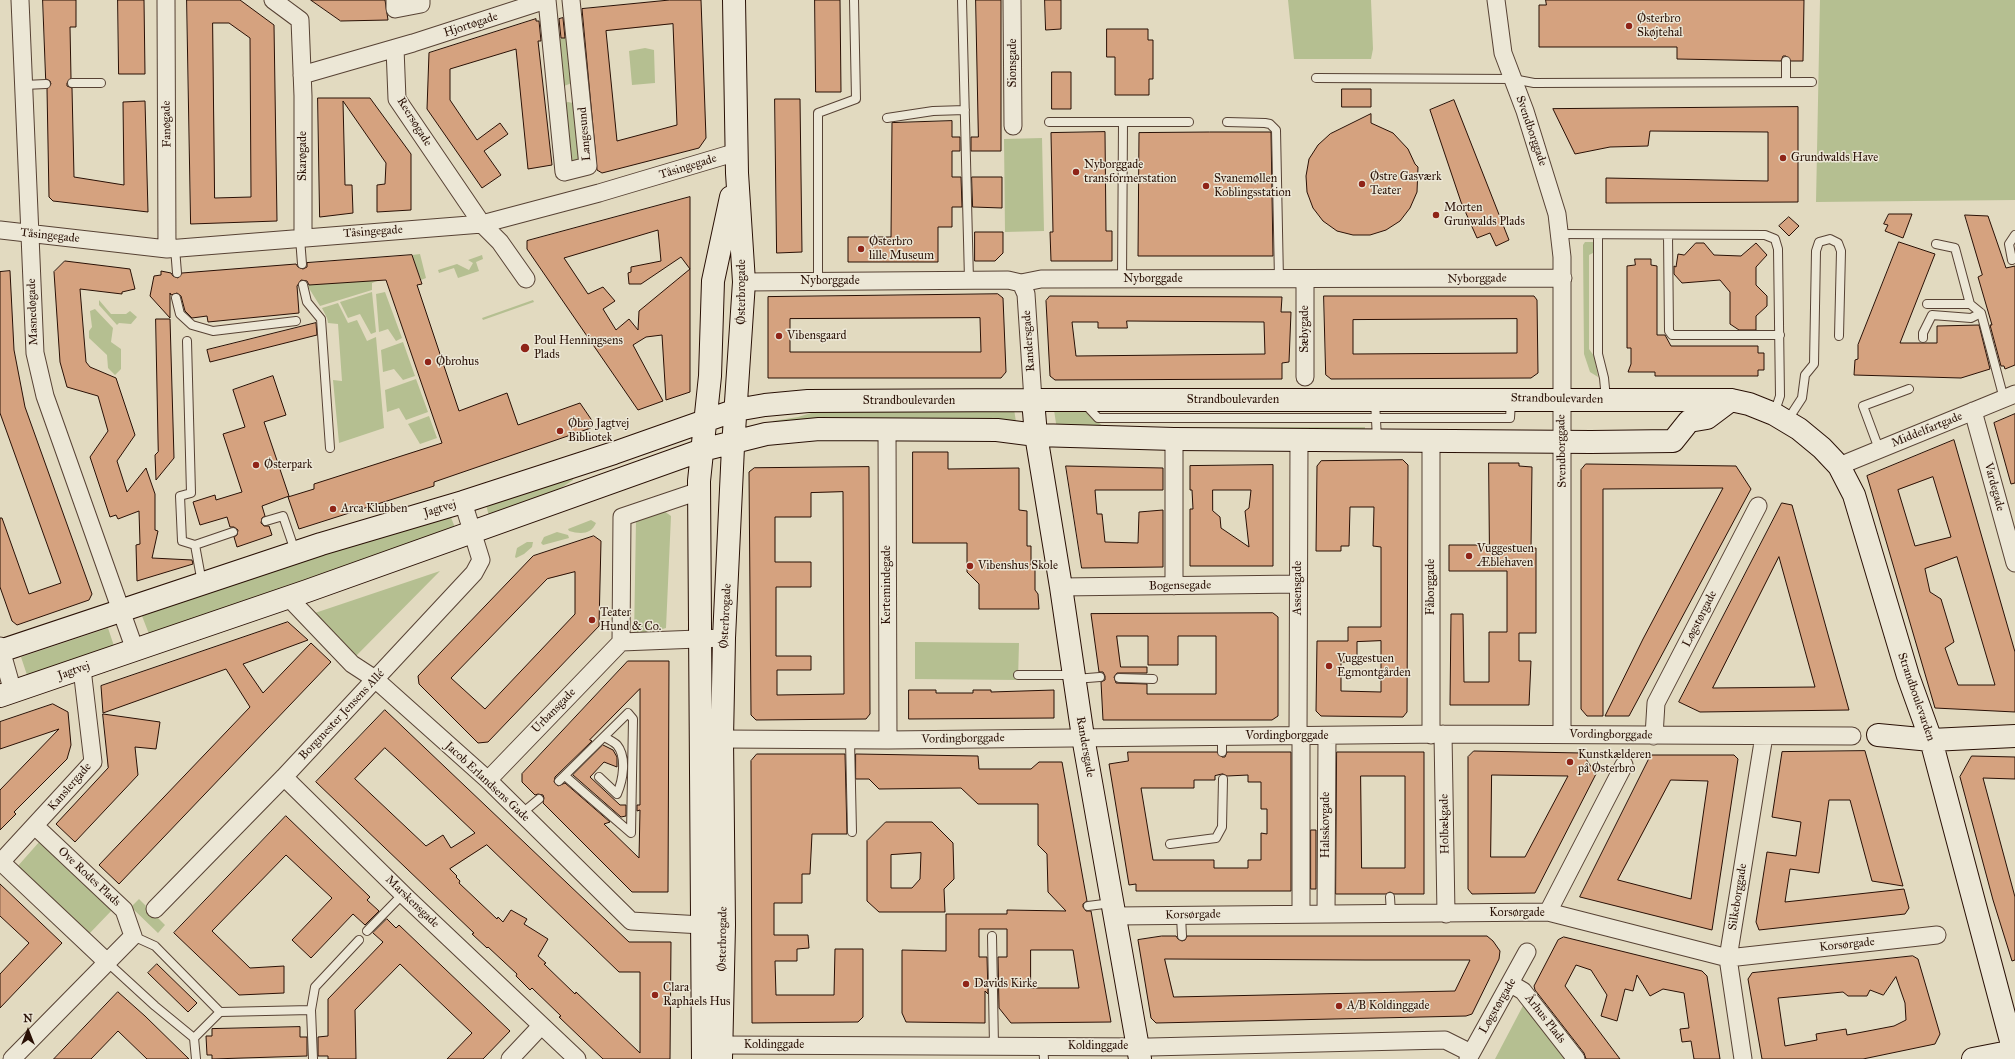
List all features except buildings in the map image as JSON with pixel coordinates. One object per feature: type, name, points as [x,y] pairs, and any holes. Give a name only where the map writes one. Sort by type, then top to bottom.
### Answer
[{"type":"street","name":"Masnedøgade","points":[[20,0],[35,353],[45,396],[120,611]]},
{"type":"street","name":"Fanøgade","points":[[166,0],[171,249]]},
{"type":"street","points":[[273,0],[300,20],[302,75],[395,48]]},
{"type":"street","points":[[395,0],[395,9],[421,4],[421,0]]},
{"type":"street","name":"Langesund","points":[[547,0],[564,172],[588,166],[572,0]]},
{"type":"street","name":"Hjortøgade","points":[[395,48],[547,0]]},
{"type":"street","name":"Østerbrogade","points":[[712,1052],[702,926],[711,739],[724,638],[744,282],[737,162],[734,0]]},
{"type":"street","name":"Sionsgade","points":[[1012,0],[1013,126]]},
{"type":"street","name":"Svendborggade","points":[[1496,0],[1503,54],[1549,185],[1557,214],[1563,278],[1561,399],[1562,734]]},
{"type":"street","name":"Reersøgade","points":[[395,48],[397,99],[482,224],[500,242],[526,279]]},
{"type":"street","name":"Skarøgade","points":[[301,238],[302,75]]},
{"type":"street","name":"Tåsingegade","points":[[0,230],[171,249],[482,224],[599,193],[737,162]]},
{"type":"street","name":"Østerbrogade","points":[[712,1052],[724,925],[711,739],[701,640],[699,491],[710,376],[713,281],[737,162]]},
{"type":"street","name":"Nyborggade","points":[[744,282],[1008,280],[1021,283],[1042,280],[1122,279],[1305,280],[1563,278]]},
{"type":"street","name":"Sæbygade","points":[[1305,280],[1305,377]]},
{"type":"street","name":"Randersgade","points":[[1021,283],[1026,294],[1036,435],[1061,587],[1083,737],[1139,1053]]},
{"type":"street","name":"Middelfartgade","points":[[1839,466],[2009,397]]},
{"type":"street","name":"Strandboulevarden","points":[[736,410],[765,405],[808,401],[1082,400],[1375,409],[1511,399],[1731,400],[1749,404],[1780,418],[1799,429],[1822,448],[1839,466],[1854,495],[1908,676],[1931,740],[2015,1053]]},
{"type":"street","points":[[702,450],[789,431],[887,429],[997,430],[1036,435],[1174,439],[1562,442],[1673,441],[1689,421],[1707,418],[1731,400]]},
{"type":"street","name":"Jagtvej","points":[[702,450],[288,597],[7,694],[0,649],[120,611],[295,552],[463,502],[614,454],[736,410]]},
{"type":"street","name":"Vardegade","points":[[1973,411],[2015,563]]},
{"type":"street","name":"Kertemindegade","points":[[887,429],[888,740]]},
{"type":"street","points":[[1174,439],[1174,586]]},
{"type":"street","name":"Assensgade","points":[[1299,440],[1298,584],[1300,736]]},
{"type":"street","name":"Fåborggade","points":[[1431,440],[1437,734]]},
{"type":"street","points":[[699,491],[622,517],[621,642],[724,638]]},
{"type":"street","name":"Borgmester Jensens Allé","points":[[155,909],[284,777],[474,573],[481,560],[463,502]]},
{"type":"street","name":"Løgstørgade","points":[[1654,736],[1656,703],[1758,506]]},
{"type":"street","name":"Bogensegade","points":[[1061,587],[1298,584]]},
{"type":"street","name":"Jacob Erlandsens Gade","points":[[288,597],[352,664],[376,679],[488,780],[631,921],[702,926]]},
{"type":"street","points":[[120,611],[134,650]]},
{"type":"street","name":"Urbansgade","points":[[488,780],[621,642]]},
{"type":"street","name":"Kanslergade","points":[[1,862],[93,762],[82,669]]},
{"type":"street","name":"Vordingborggade","points":[[711,739],[888,740],[1083,737],[1222,744],[1300,736],[1437,734],[1852,736]]},
{"type":"street","name":"Holbækgade","points":[[1437,734],[1446,914]]},
{"type":"street","points":[[1878,735],[1931,740],[2015,736]]},
{"type":"street","name":"Halsskovgade","points":[[1300,736],[1301,914]]},
{"type":"street","name":"Halsskovgade","points":[[1326,914],[1327,736]]},
{"type":"street","name":"Silkeborggade","points":[[1743,1059],[1728,958],[1764,736]]},
{"type":"street","points":[[1548,912],[1624,766]]},
{"type":"street","name":"Marskensgade","points":[[284,777],[403,894],[577,1059]]},
{"type":"street","name":"Ove Rodes Plads","points":[[35,826],[124,910],[133,936]]},
{"type":"street","points":[[1,862],[107,962]]},
{"type":"street","name":"Korsørgade","points":[[1114,910],[1181,916],[1548,912],[1728,958],[1937,935]]},
{"type":"street","points":[[702,926],[724,925]]},
{"type":"street","points":[[12,1059],[133,936]]},
{"type":"street","name":"Løgstørgade","points":[[1469,1056],[1511,984],[1527,952]]},
{"type":"street","name":"Århus Plads","points":[[1511,984],[1523,991],[1576,1059]]},
{"type":"street","points":[[510,1059],[541,1026]]},
{"type":"street","name":"Koldinggade","points":[[712,1052],[851,1052],[994,1046],[1044,1052],[1139,1053],[1445,1040],[1469,1056]]},
{"type":"street","points":[[1973,1059],[2015,1053]]},
{"type":"lane","points":[[818,281],[818,113],[856,99],[854,0]]},
{"type":"lane","points":[[962,0],[969,280]]},
{"type":"lane","points":[[1786,61],[1786,82]]},
{"type":"lane","points":[[1316,78],[1513,79]]},
{"type":"lane","name":"Svendborggade","points":[[1513,79],[1534,83],[1812,82]]},
{"type":"lane","points":[[72,83],[101,83]]},
{"type":"lane","points":[[24,85],[46,84]]},
{"type":"lane","points":[[887,118],[933,111],[965,110]]},
{"type":"lane","points":[[1049,122],[1189,122]]},
{"type":"lane","points":[[1122,279],[1123,122]]},
{"type":"lane","points":[[1227,122],[1265,123],[1270,124],[1276,130],[1279,280]]},
{"type":"lane","points":[[1559,234],[1765,235],[1775,240],[1778,249],[1780,418]]},
{"type":"lane","points":[[1598,235],[1598,354],[1604,378],[1606,400]]},
{"type":"lane","points":[[1668,235],[1669,331],[1672,335],[1780,335]]},
{"type":"lane","points":[[2012,260],[2008,244],[2015,236]]},
{"type":"lane","points":[[301,238],[302,264]]},
{"type":"lane","points":[[1780,418],[1800,403],[1805,375],[1814,364],[1816,251],[1819,242],[1827,239],[1838,243],[1841,251],[1839,336]]},
{"type":"lane","points":[[1936,244],[1955,248],[1970,304],[1981,313],[2009,397]]},
{"type":"lane","points":[[171,249],[177,274]]},
{"type":"lane","points":[[303,285],[307,302],[321,319],[330,448]]},
{"type":"lane","points":[[176,298],[180,314],[192,325],[213,331],[296,321]]},
{"type":"lane","points":[[1927,304],[1970,304]]},
{"type":"lane","points":[[1923,338],[1923,333],[1932,315],[1971,318],[1981,313]]},
{"type":"lane","points":[[187,341],[191,493],[180,496],[182,541],[195,545],[233,532]]},
{"type":"lane","points":[[1879,449],[1863,406],[1909,389]]},
{"type":"lane","points":[[1375,409],[1377,440]]},
{"type":"lane","points":[[266,521],[283,516],[295,552]]},
{"type":"lane","points":[[195,545],[202,583]]},
{"type":"lane","points":[[1018,675],[1100,677]]},
{"type":"lane","points":[[1119,678],[1153,679]]},
{"type":"lane","points":[[628,713],[633,719],[631,833],[562,778],[604,737],[628,713]]},
{"type":"lane","points":[[599,777],[617,794],[620,788],[624,758],[617,744],[604,737]]},
{"type":"lane","points":[[850,740],[852,832]]},
{"type":"lane","points":[[1170,844],[1216,838],[1222,826],[1223,779]]},
{"type":"lane","points":[[521,814],[539,799]]},
{"type":"lane","points":[[366,931],[403,894]]},
{"type":"lane","points":[[1390,897],[1391,914]]},
{"type":"lane","points":[[1088,906],[1114,910]]},
{"type":"lane","points":[[1181,916],[1182,936]]},
{"type":"lane","points":[[133,936],[155,946],[220,1012]]},
{"type":"lane","points":[[992,936],[994,1046]]},
{"type":"lane","points":[[313,1059],[311,1010],[315,987],[359,940]]},
{"type":"lane","points":[[107,962],[155,1006],[194,1038],[196,1059]]},
{"type":"lane","points":[[194,1038],[220,1012],[311,1010]]},
{"type":"green space","points":[[1288,0],[1371,0],[1373,49],[1371,59],[1294,59]]},
{"type":"green space","points":[[1820,0],[2015,0],[2015,200],[1816,202]]},
{"type":"green space","points":[[570,37],[572,83],[564,86],[556,39]]},
{"type":"green space","points":[[645,48],[654,50],[655,83],[632,85],[629,51]]},
{"type":"green space","points":[[564,103],[573,103],[581,158],[572,165]]},
{"type":"green space","points":[[1042,138],[1044,231],[1005,232],[1004,139]]},
{"type":"green space","points":[[1585,242],[1593,242],[1593,253],[1589,255],[1589,349],[1594,356],[1598,377],[1590,372],[1584,354],[1583,245]]},
{"type":"green space","points":[[420,254],[426,278],[421,280],[412,255]]},
{"type":"green space","points":[[482,255],[483,259],[476,262],[479,271],[458,278],[454,268],[439,273],[438,270],[457,264],[469,270],[473,263],[468,260]]},
{"type":"green space","points":[[380,280],[372,283],[372,290],[320,306],[307,285]]},
{"type":"green space","points":[[372,292],[376,332],[371,334],[360,314],[348,318],[340,302]]},
{"type":"green space","points":[[385,292],[402,338],[396,341],[388,329],[379,332],[376,294]]},
{"type":"green space","points":[[99,300],[111,314],[126,314],[130,311],[137,317],[131,324],[119,323],[117,325],[99,305]]},
{"type":"green space","points":[[533,300],[534,302],[483,320],[482,318]]},
{"type":"green space","points":[[338,303],[348,323],[357,320],[367,341],[376,337],[384,428],[339,443],[333,380],[342,381],[338,324],[328,323],[322,308]]},
{"type":"green space","points":[[95,309],[113,328],[111,342],[121,349],[121,369],[115,375],[108,368],[107,355],[89,338],[89,331],[92,327],[90,311]]},
{"type":"green space","points":[[403,342],[415,376],[403,380],[394,369],[383,372],[381,350]]},
{"type":"green space","points":[[416,379],[428,412],[406,420],[399,408],[387,412],[385,390]]},
{"type":"green space","points":[[1014,409],[1016,422],[772,425],[773,421],[798,417],[821,410]]},
{"type":"green space","points":[[1082,409],[1104,427],[1365,427],[1365,432],[1057,430],[1054,410]]},
{"type":"green space","points":[[429,416],[437,438],[420,444],[408,424]]},
{"type":"green space","points":[[572,476],[573,480],[552,494],[489,516],[486,505]]},
{"type":"green space","points":[[664,511],[671,516],[666,628],[634,637],[636,521]]},
{"type":"green space","points":[[450,515],[456,530],[149,634],[142,616],[414,523]]},
{"type":"green space","points":[[591,520],[596,523],[588,532],[577,533],[569,531],[568,529]]},
{"type":"green space","points":[[557,532],[568,535],[569,538],[543,545],[541,543],[544,537]]},
{"type":"green space","points":[[527,542],[533,542],[532,547],[524,554],[516,558],[517,548]]},
{"type":"green space","points":[[440,571],[354,658],[309,615]]},
{"type":"green space","points":[[108,628],[114,646],[27,675],[21,657]]},
{"type":"green space","points":[[915,642],[1019,643],[1018,680],[915,679]]},
{"type":"green space","points":[[40,841],[113,909],[89,934],[17,867]]},
{"type":"green space","points":[[139,899],[165,925],[158,933],[131,907]]},
{"type":"green space","points":[[1526,1000],[1570,1059],[1495,1059]]},
{"type":"place","name":"Østerbro Skøjtehal","points":[[1629,26]]},
{"type":"place","name":"Grundwalds Have","points":[[1783,158]]},
{"type":"place","name":"Nyborggade transformerstation","points":[[1076,172]]},
{"type":"place","name":"Østre Gasværk Teater","points":[[1362,184]]},
{"type":"place","name":"Svanemøllen Koblingsstation","points":[[1206,186]]},
{"type":"place","name":"Morten Grunwalds Plads","points":[[1436,215]]},
{"type":"place","name":"Østerbro lille Museum","points":[[861,249]]},
{"type":"place","name":"Vibensgaard","points":[[779,336]]},
{"type":"place","name":"Poul Henningsens Plads","points":[[525,348]]},
{"type":"place","name":"Øbrohus","points":[[428,362]]},
{"type":"place","name":"Øbro Jagtvej Bibliotek","points":[[560,431]]},
{"type":"place","name":"Østerpark","points":[[256,465]]},
{"type":"place","name":"Arca Klubben","points":[[333,509]]},
{"type":"place","name":"Vuggestuen Æblehaven","points":[[1469,556]]},
{"type":"place","name":"Vibenshus Skole","points":[[970,566]]},
{"type":"place","name":"Teater Hund & Co.","points":[[592,620]]},
{"type":"place","name":"Vuggestuen Egmontgården","points":[[1329,666]]},
{"type":"place","name":"Kunstkælderen på Østerbro","points":[[1570,762]]},
{"type":"place","name":"Davids Kirke","points":[[966,984]]},
{"type":"place","name":"Clara Raphaels Hus","points":[[655,995]]},
{"type":"place","name":"A/B Koldinggade","points":[[1339,1006]]}]
